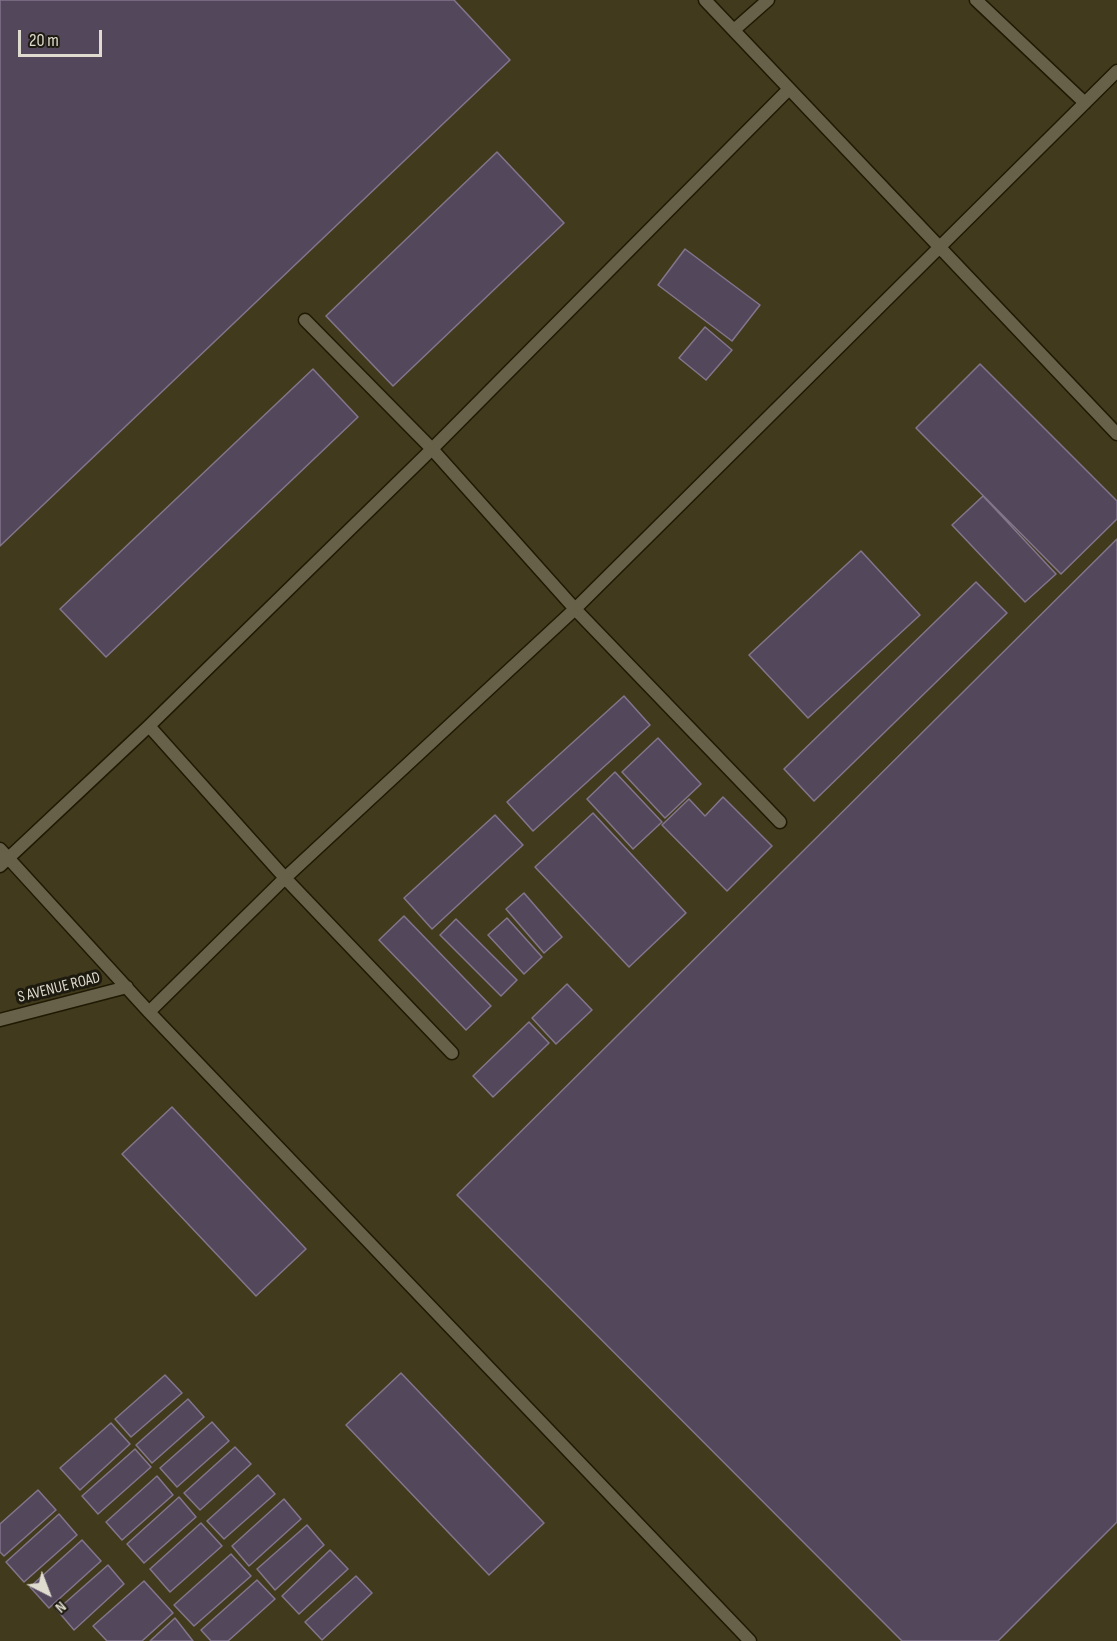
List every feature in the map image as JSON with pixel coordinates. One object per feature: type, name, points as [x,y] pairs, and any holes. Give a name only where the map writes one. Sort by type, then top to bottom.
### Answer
[{"type":"lane","points":[[705,0],[1117,434]]},
{"type":"lane","points":[[734,30],[768,0]]},
{"type":"lane","points":[[976,0],[1085,102]]},
{"type":"lane","points":[[149,1012],[285,878],[575,609],[937,247],[1117,71]]},
{"type":"lane","points":[[750,1641],[3,858],[149,726],[432,449],[788,90]]},
{"type":"lane","points":[[305,320],[432,449],[575,609],[780,822]]},
{"type":"lane","points":[[149,726],[285,878],[452,1053]]},
{"type":"lane","name":"S AVENUE ROAD","points":[[0,1020],[127,987]]},
{"type":"shaded area","points":[[0,0],[1117,0],[1117,1641],[0,1641]]},
{"type":"building","points":[[0,0],[454,0],[510,60],[0,546]]},
{"type":"building","points":[[497,152],[564,223],[393,386],[326,316]]},
{"type":"building","points":[[685,249],[760,305],[732,341],[658,285]]},
{"type":"building","points":[[705,327],[732,350],[706,380],[679,358]]},
{"type":"building","points":[[980,364],[1117,501],[1117,519],[1061,574],[916,428]]},
{"type":"building","points":[[313,369],[358,417],[106,657],[60,609]]},
{"type":"building","points":[[983,496],[1056,574],[1025,602],[952,525]]},
{"type":"building","points":[[1117,539],[1117,1522],[998,1641],[902,1641],[457,1195]]},
{"type":"building","points":[[861,551],[920,615],[808,718],[749,655]]},
{"type":"building","points":[[976,582],[1007,613],[814,801],[784,769]]},
{"type":"building","points":[[624,696],[650,725],[533,831],[507,802]]},
{"type":"building","points":[[658,738],[701,784],[665,818],[622,772]]},
{"type":"building","points":[[615,772],[662,822],[633,849],[587,799]]},
{"type":"building","points":[[723,797],[772,846],[727,891],[662,825],[689,799],[705,816]]},
{"type":"building","points":[[593,813],[686,913],[629,967],[535,867]]},
{"type":"building","points":[[495,815],[523,845],[432,929],[404,898]]},
{"type":"building","points":[[524,893],[562,937],[544,953],[506,909]]},
{"type":"building","points":[[404,916],[491,1006],[466,1030],[379,940]]},
{"type":"building","points":[[507,918],[542,957],[524,974],[488,935]]},
{"type":"building","points":[[456,919],[517,980],[501,996],[440,935]]},
{"type":"building","points":[[567,984],[592,1010],[556,1044],[532,1018]]},
{"type":"building","points":[[529,1022],[549,1043],[493,1097],[473,1076]]},
{"type":"building","points":[[172,1107],[306,1249],[256,1296],[122,1154]]},
{"type":"building","points":[[401,1373],[544,1523],[489,1575],[346,1425]]},
{"type":"building","points":[[165,1375],[182,1393],[131,1437],[115,1419]]},
{"type":"building","points":[[188,1399],[204,1417],[152,1463],[136,1445]]},
{"type":"building","points":[[212,1422],[229,1441],[177,1487],[160,1468]]},
{"type":"building","points":[[111,1423],[130,1444],[80,1490],[60,1468]]},
{"type":"building","points":[[235,1447],[251,1464],[200,1510],[184,1493]]},
{"type":"building","points":[[135,1449],[151,1467],[98,1514],[82,1496]]},
{"type":"building","points":[[258,1475],[275,1494],[224,1539],[207,1521]]},
{"type":"building","points":[[157,1476],[173,1495],[122,1540],[106,1522]]},
{"type":"building","points":[[38,1490],[56,1510],[4,1556],[0,1552],[0,1524]]},
{"type":"building","points":[[179,1497],[196,1517],[144,1563],[127,1544]]},
{"type":"building","points":[[284,1499],[301,1519],[249,1566],[232,1546]]},
{"type":"building","points":[[59,1514],[77,1535],[24,1582],[6,1562]]},
{"type":"building","points":[[201,1523],[222,1546],[170,1592],[150,1569]]},
{"type":"building","points":[[307,1525],[324,1545],[275,1590],[257,1569]]},
{"type":"building","points":[[82,1540],[101,1561],[49,1608],[30,1587]]},
{"type":"building","points":[[330,1550],[348,1569],[299,1614],[282,1596]]},
{"type":"building","points":[[231,1554],[251,1576],[194,1626],[174,1605]]},
{"type":"building","points":[[108,1565],[124,1584],[74,1630],[57,1610]]},
{"type":"building","points":[[356,1576],[372,1593],[322,1640],[305,1622]]},
{"type":"building","points":[[257,1580],[275,1599],[228,1641],[211,1641],[201,1630]]},
{"type":"building","points":[[144,1581],[173,1613],[142,1641],[107,1641],[93,1626]]},
{"type":"building","points":[[175,1618],[193,1641],[150,1641]]}]
